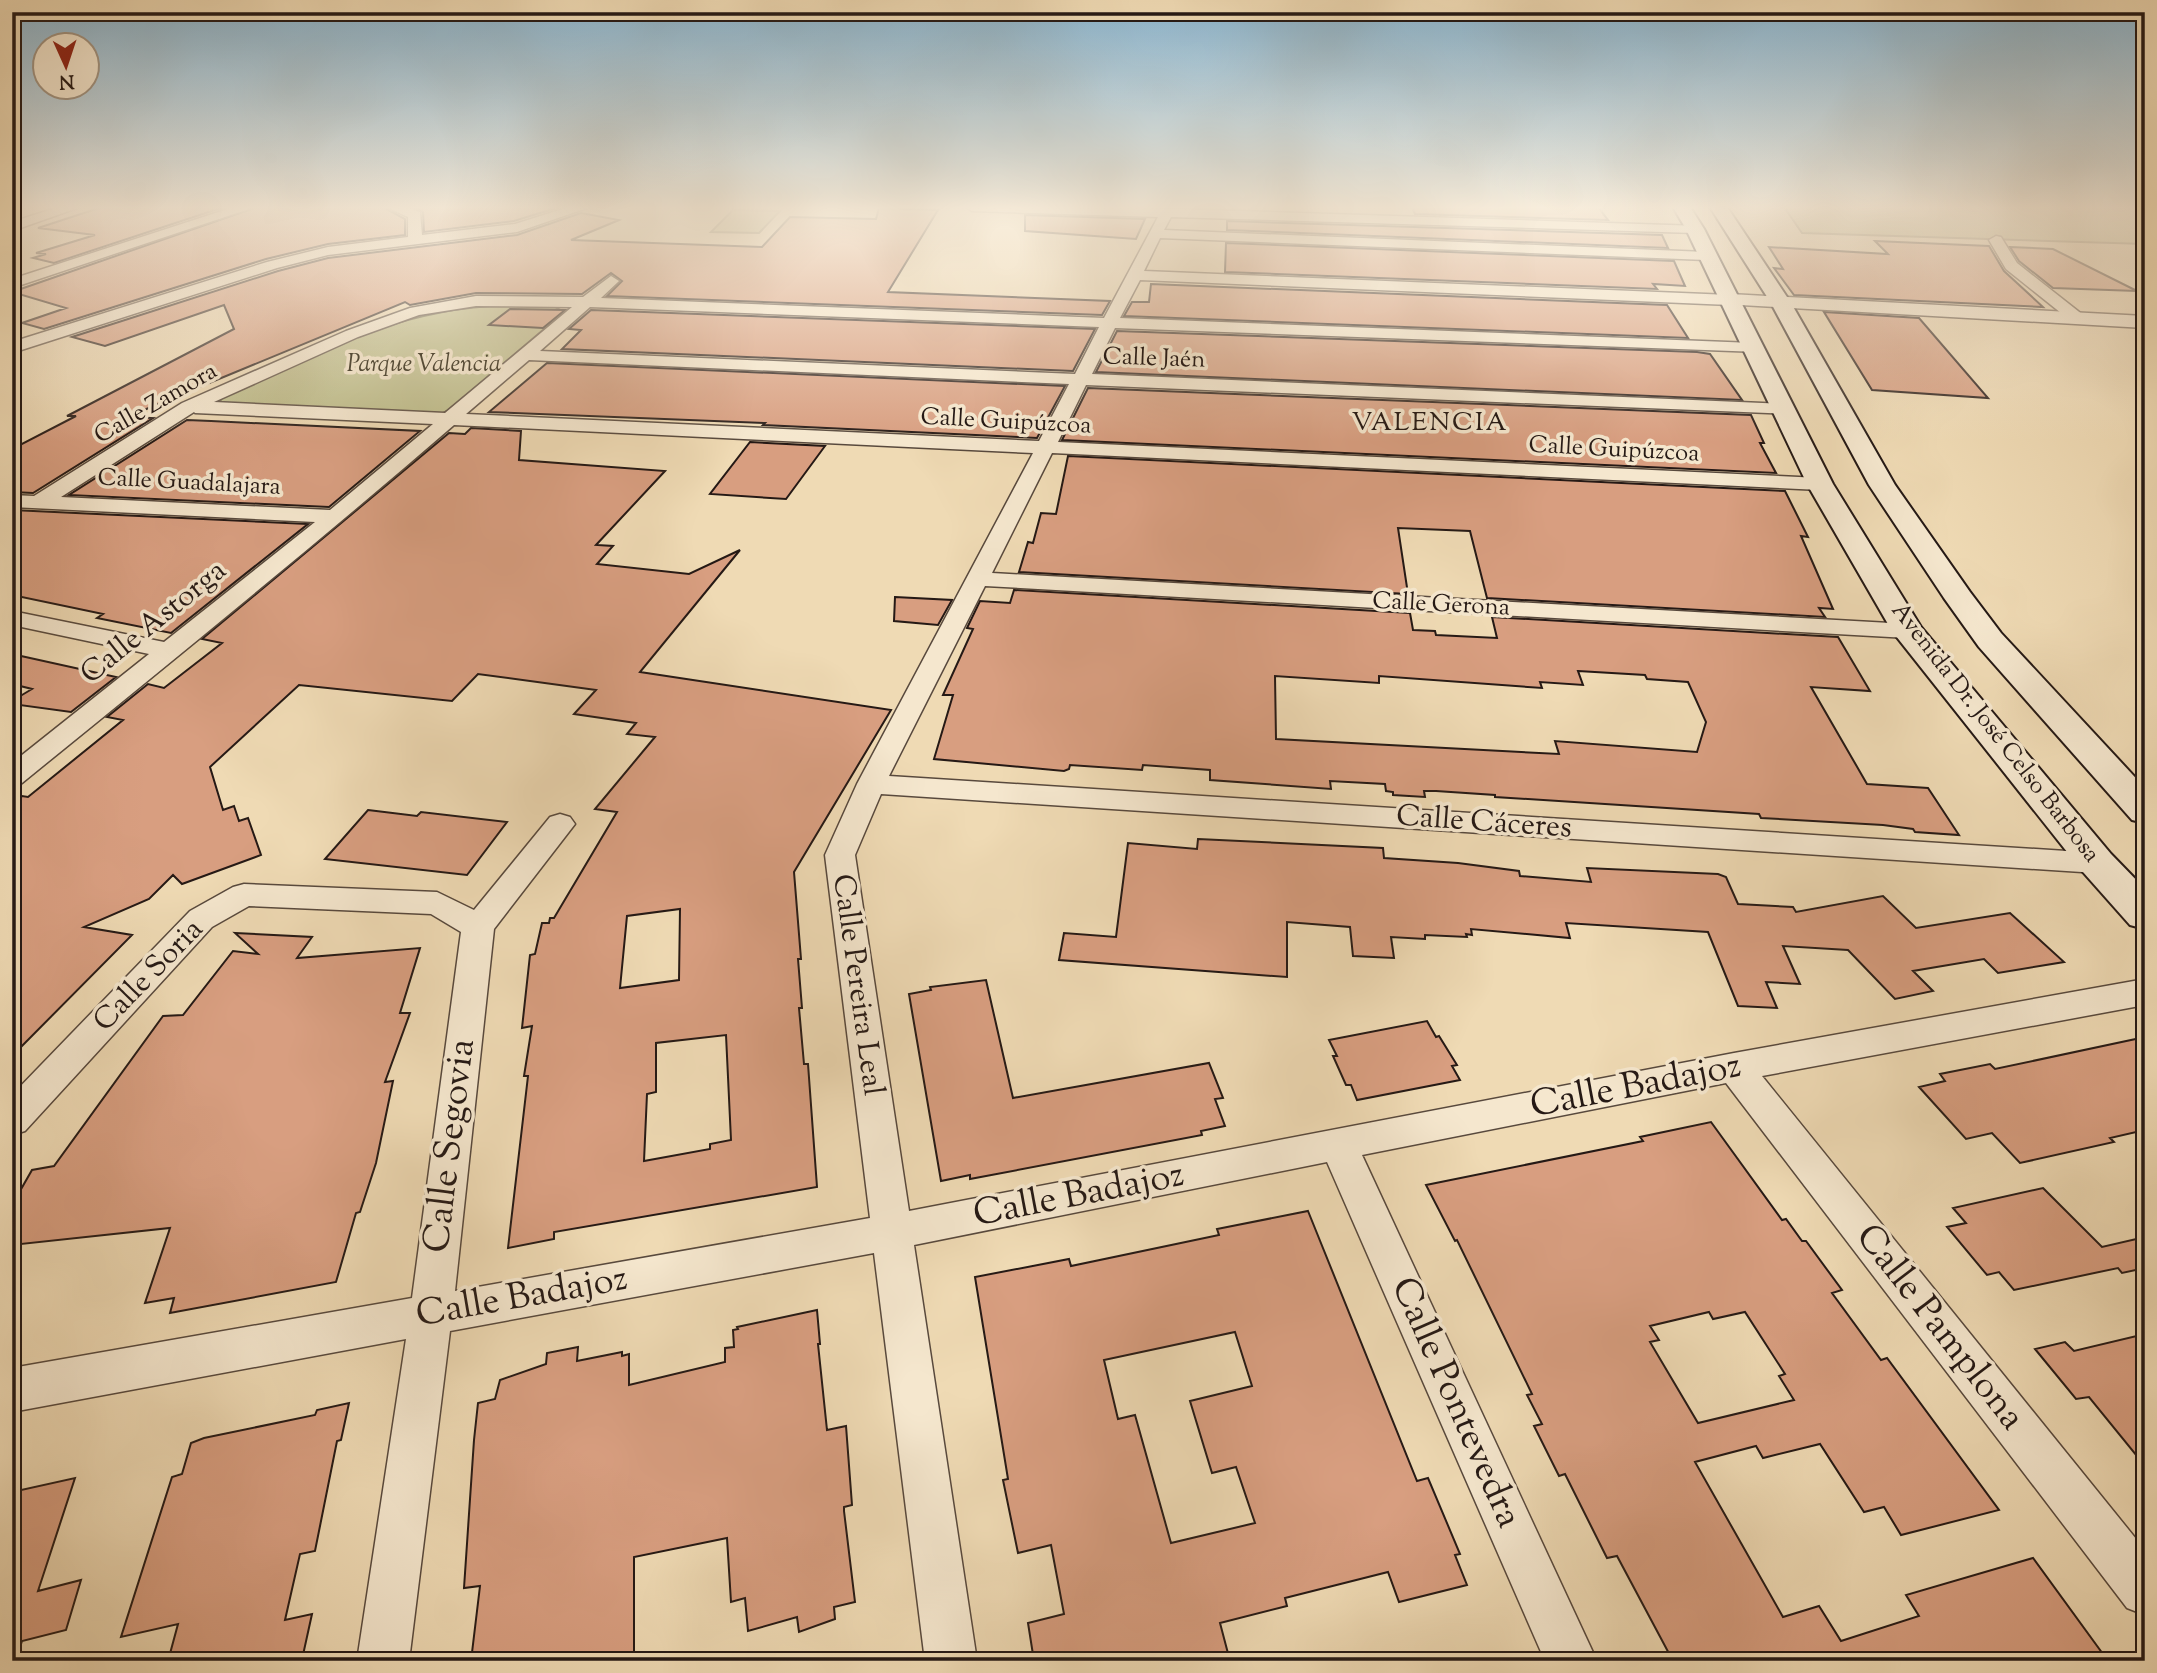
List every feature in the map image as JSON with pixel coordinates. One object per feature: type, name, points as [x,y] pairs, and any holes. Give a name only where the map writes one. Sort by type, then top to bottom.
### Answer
[{"type":"main road","name":"Avenida Dr. José Celso Barbosa","points":[[1722,285],[1820,484],[1908,631],[2097,863],[2145,915]]},
{"type":"main road","name":"Avenida Dr. José Celso Barbosa","points":[[1769,285],[1882,485],[1959,598],[1990,640],[2145,811]]},
{"type":"street","points":[[12,348],[209,285]]},
{"type":"street","name":"Calle Astorga","points":[[12,777],[335,517],[606,285]]},
{"type":"street","name":"Calle Pereira Leal","points":[[951,1661],[840,855],[870,783],[1131,285]]},
{"type":"street","points":[[1375,285],[2145,322]]},
{"type":"street","points":[[2035,285],[2077,318]]},
{"type":"street","name":"Calle Zamora","points":[[40,502],[190,407],[352,334],[416,311],[476,301],[586,302],[1753,348]]},
{"type":"street","name":"Calle Jaén","points":[[524,355],[1783,410]]},
{"type":"street","name":"Calle Guipúzcoa","points":[[190,407],[1820,484]]},
{"type":"street","name":"Calle Guadalajara","points":[[12,501],[335,517]]},
{"type":"street","name":"Calle Gerona","points":[[975,579],[1908,631]]},
{"type":"street","points":[[12,618],[170,651]]},
{"type":"street","name":"Calle Cáceres","points":[[870,783],[2097,863]]},
{"type":"street","points":[[478,928],[560,824]]},
{"type":"street","name":"Calle Soria","points":[[12,1120],[201,919],[244,895],[437,903],[478,928]]},
{"type":"street","name":"Calle Segovia","points":[[383,1661],[431,1314],[478,928]]},
{"type":"street","name":"Calle Badajoz","points":[[12,1390],[890,1232],[1734,1067],[2145,992]]},
{"type":"street","name":"Calle Pamplona","points":[[1734,1067],[2145,1590]]},
{"type":"street","name":"Calle Pontevedra","points":[[1339,1146],[1571,1661]]},
{"type":"green space","name":"Parque Valencia","points":[[506,305],[555,307],[564,312],[441,414],[219,403],[222,398],[325,350],[393,324],[466,308]]},
{"type":"building","points":[[32,285],[183,285],[44,329],[22,323],[66,308],[12,292]]},
{"type":"building","points":[[234,285],[594,285],[582,294],[476,293],[410,305],[405,302],[127,417],[153,418],[33,493],[12,492],[12,449],[76,416],[67,416],[234,329],[224,305],[105,346],[72,337]]},
{"type":"building","points":[[618,285],[892,285],[888,292],[1110,301],[1102,315],[607,296]]},
{"type":"building","points":[[1151,285],[1177,285],[1667,305],[1688,338],[1124,316],[1132,302],[1149,302]]},
{"type":"building","points":[[1557,285],[1654,285],[1657,289]]},
{"type":"building","points":[[1787,285],[2019,285],[2043,307],[1794,295]]},
{"type":"building","points":[[2049,285],[2125,285],[2137,291],[2053,288]]},
{"type":"building","points":[[510,309],[565,310],[543,328],[489,325]]},
{"type":"building","points":[[591,310],[1095,329],[1073,371],[562,349],[581,330],[569,329]]},
{"type":"building","points":[[1824,312],[1919,318],[1988,398],[1872,390]]},
{"type":"building","points":[[1117,331],[1697,352],[1710,354],[1742,400],[1096,372]]},
{"type":"building","points":[[547,363],[1065,386],[1037,438],[489,412]]},
{"type":"building","points":[[1088,388],[1751,415],[1764,443],[1760,443],[1776,473],[1062,440]]},
{"type":"building","points":[[187,420],[420,431],[329,507],[69,495]]},
{"type":"building","points":[[471,428],[521,431],[519,460],[665,471],[596,545],[613,546],[597,564],[689,574],[740,550],[640,672],[891,710],[794,872],[801,959],[798,959],[802,1008],[799,1008],[804,1064],[808,1064],[817,1187],[554,1232],[554,1239],[508,1248],[528,1076],[524,1076],[532,1026],[522,1028],[530,955],[535,954],[542,923],[549,923],[550,918],[554,918],[617,812],[595,809],[655,737],[627,734],[636,723],[574,714],[596,690],[478,674],[452,701],[299,685],[210,767],[223,810],[234,806],[239,821],[248,818],[261,855],[182,884],[173,875],[149,899],[84,927],[132,935],[12,1056],[12,804],[22,796],[28,797],[123,720],[107,717],[148,684],[164,688],[222,643],[202,639],[449,433],[465,434]],"holes":[[[680,909],[679,980],[620,988],[627,916]],[[726,1035],[731,1140],[710,1144],[710,1149],[644,1161],[647,1094],[656,1092],[656,1043]]]},
{"type":"building","points":[[750,442],[825,446],[786,499],[710,494]]},
{"type":"building","points":[[1068,456],[1785,491],[1808,537],[1801,536],[1833,609],[1819,608],[1825,617],[1487,598],[1470,531],[1398,528],[1408,594],[1019,572],[1028,542],[1033,543],[1041,513],[1056,514]]},
{"type":"building","points":[[12,510],[308,524],[171,633],[97,618],[103,614],[12,595]]},
{"type":"building","points":[[1014,590],[1410,613],[1413,630],[1435,631],[1436,635],[1497,638],[1492,617],[1838,637],[1870,691],[1811,687],[1867,784],[1928,788],[1959,835],[1915,832],[1913,829],[1883,825],[1761,818],[1759,814],[1495,795],[1424,791],[1425,797],[1393,795],[1393,792],[1386,791],[1385,784],[1330,781],[1331,789],[1210,780],[1210,770],[1143,765],[1142,770],[1070,765],[1069,769],[1064,771],[934,759],[953,695],[943,695],[973,629],[967,628],[980,601],[1010,603]],"holes":[[[1578,671],[1645,675],[1647,679],[1688,682],[1706,722],[1697,752],[1555,741],[1559,754],[1276,739],[1275,676],[1379,683],[1379,676],[1542,688],[1540,682],[1583,685]]]},
{"type":"building","points":[[895,597],[952,600],[938,625],[894,621]]},
{"type":"building","points":[[12,654],[116,677],[71,712],[12,704],[12,701],[32,689],[12,684]]},
{"type":"building","points":[[368,810],[417,816],[421,812],[507,822],[467,875],[325,859]]},
{"type":"building","points":[[1198,839],[1383,848],[1384,858],[1458,863],[1519,871],[1520,876],[1591,882],[1587,868],[1718,874],[1726,877],[1738,904],[1793,907],[1796,912],[1883,896],[1916,928],[2010,913],[2064,962],[1998,973],[1984,959],[1913,971],[1933,991],[1895,999],[1848,950],[1783,946],[1800,984],[1766,982],[1777,1008],[1738,1006],[1708,932],[1566,923],[1570,938],[1471,929],[1472,935],[1466,934],[1467,937],[1391,937],[1394,958],[1353,956],[1350,927],[1287,922],[1287,977],[1059,960],[1064,933],[1116,937],[1128,843],[1197,849]]},
{"type":"building","points":[[235,933],[312,937],[297,958],[420,948],[400,1013],[410,1013],[385,1082],[393,1081],[376,1163],[360,1212],[356,1213],[336,1282],[170,1313],[174,1298],[145,1303],[170,1228],[12,1245],[12,1205],[32,1170],[54,1166],[163,1016],[183,1015],[233,951],[258,954]]},
{"type":"building","points":[[986,980],[1013,1098],[1209,1063],[1223,1098],[1215,1099],[1225,1126],[1201,1131],[1202,1135],[970,1179],[970,1175],[941,1181],[909,994],[931,990],[930,987]]},
{"type":"building","points":[[1427,1021],[1457,1065],[1452,1066],[1460,1080],[1357,1100],[1351,1085],[1346,1085],[1329,1040]]},
{"type":"building","points":[[2145,1037],[2145,1130],[2110,1138],[2114,1142],[2020,1163],[1992,1133],[1966,1139],[1919,1087],[1945,1081],[1940,1074],[1990,1064],[1995,1069]]},
{"type":"building","points":[[1711,1122],[1782,1220],[1786,1219],[1802,1241],[1806,1241],[1842,1290],[1832,1293],[1881,1360],[1887,1358],[1999,1510],[1901,1535],[1884,1507],[1864,1512],[1820,1444],[1763,1458],[1756,1446],[1695,1462],[1783,1617],[1819,1606],[1841,1641],[1919,1616],[1906,1595],[2033,1558],[2108,1661],[1673,1661],[1617,1556],[1607,1558],[1565,1474],[1559,1476],[1534,1426],[1542,1424],[1527,1395],[1532,1394],[1457,1240],[1455,1241],[1426,1185],[1643,1141],[1640,1137]],"holes":[[[1709,1312],[1713,1319],[1745,1312],[1785,1374],[1779,1376],[1794,1400],[1698,1423],[1650,1342],[1659,1340],[1650,1326]]]},
{"type":"building","points":[[2043,1188],[2102,1247],[2145,1237],[2145,1268],[2122,1273],[2118,1268],[2014,1290],[1999,1272],[1987,1275],[1947,1227],[1966,1223],[1953,1208]]},
{"type":"building","points":[[1308,1211],[1417,1481],[1428,1478],[1460,1554],[1455,1555],[1467,1585],[1399,1602],[1388,1572],[1285,1598],[1287,1606],[1220,1623],[1230,1661],[1034,1661],[1028,1623],[1064,1614],[1051,1545],[1018,1553],[1003,1480],[1008,1479],[975,1277],[1069,1259],[1071,1266],[1219,1235],[1217,1229]],"holes":[[[1235,1332],[1252,1386],[1190,1401],[1212,1473],[1236,1467],[1255,1523],[1171,1543],[1135,1415],[1118,1419],[1104,1360]]]},
{"type":"building","points":[[817,1310],[827,1430],[846,1426],[852,1505],[844,1507],[844,1511],[855,1602],[834,1607],[835,1619],[799,1632],[797,1617],[748,1631],[745,1598],[731,1602],[727,1538],[634,1557],[634,1661],[471,1661],[480,1586],[464,1588],[474,1440],[478,1403],[495,1399],[500,1380],[546,1364],[547,1353],[578,1347],[577,1361],[622,1352],[622,1356],[629,1354],[629,1385],[725,1362],[725,1348],[734,1347],[733,1330],[738,1329],[737,1327]]},
{"type":"building","points":[[2145,1334],[2145,1466],[2089,1397],[2076,1399],[2035,1349],[2065,1342],[2074,1351]]},
{"type":"building","points":[[349,1403],[341,1440],[337,1441],[315,1551],[300,1554],[285,1620],[312,1614],[303,1655],[293,1658],[293,1661],[168,1661],[178,1624],[121,1637],[172,1477],[182,1474],[191,1443],[315,1415],[317,1410]]},
{"type":"building","points":[[75,1478],[38,1591],[81,1580],[66,1630],[22,1641],[18,1653],[12,1652],[12,1492]]},
{"type":"district","name":"VALENCIA","points":[[1430,423]]}]
